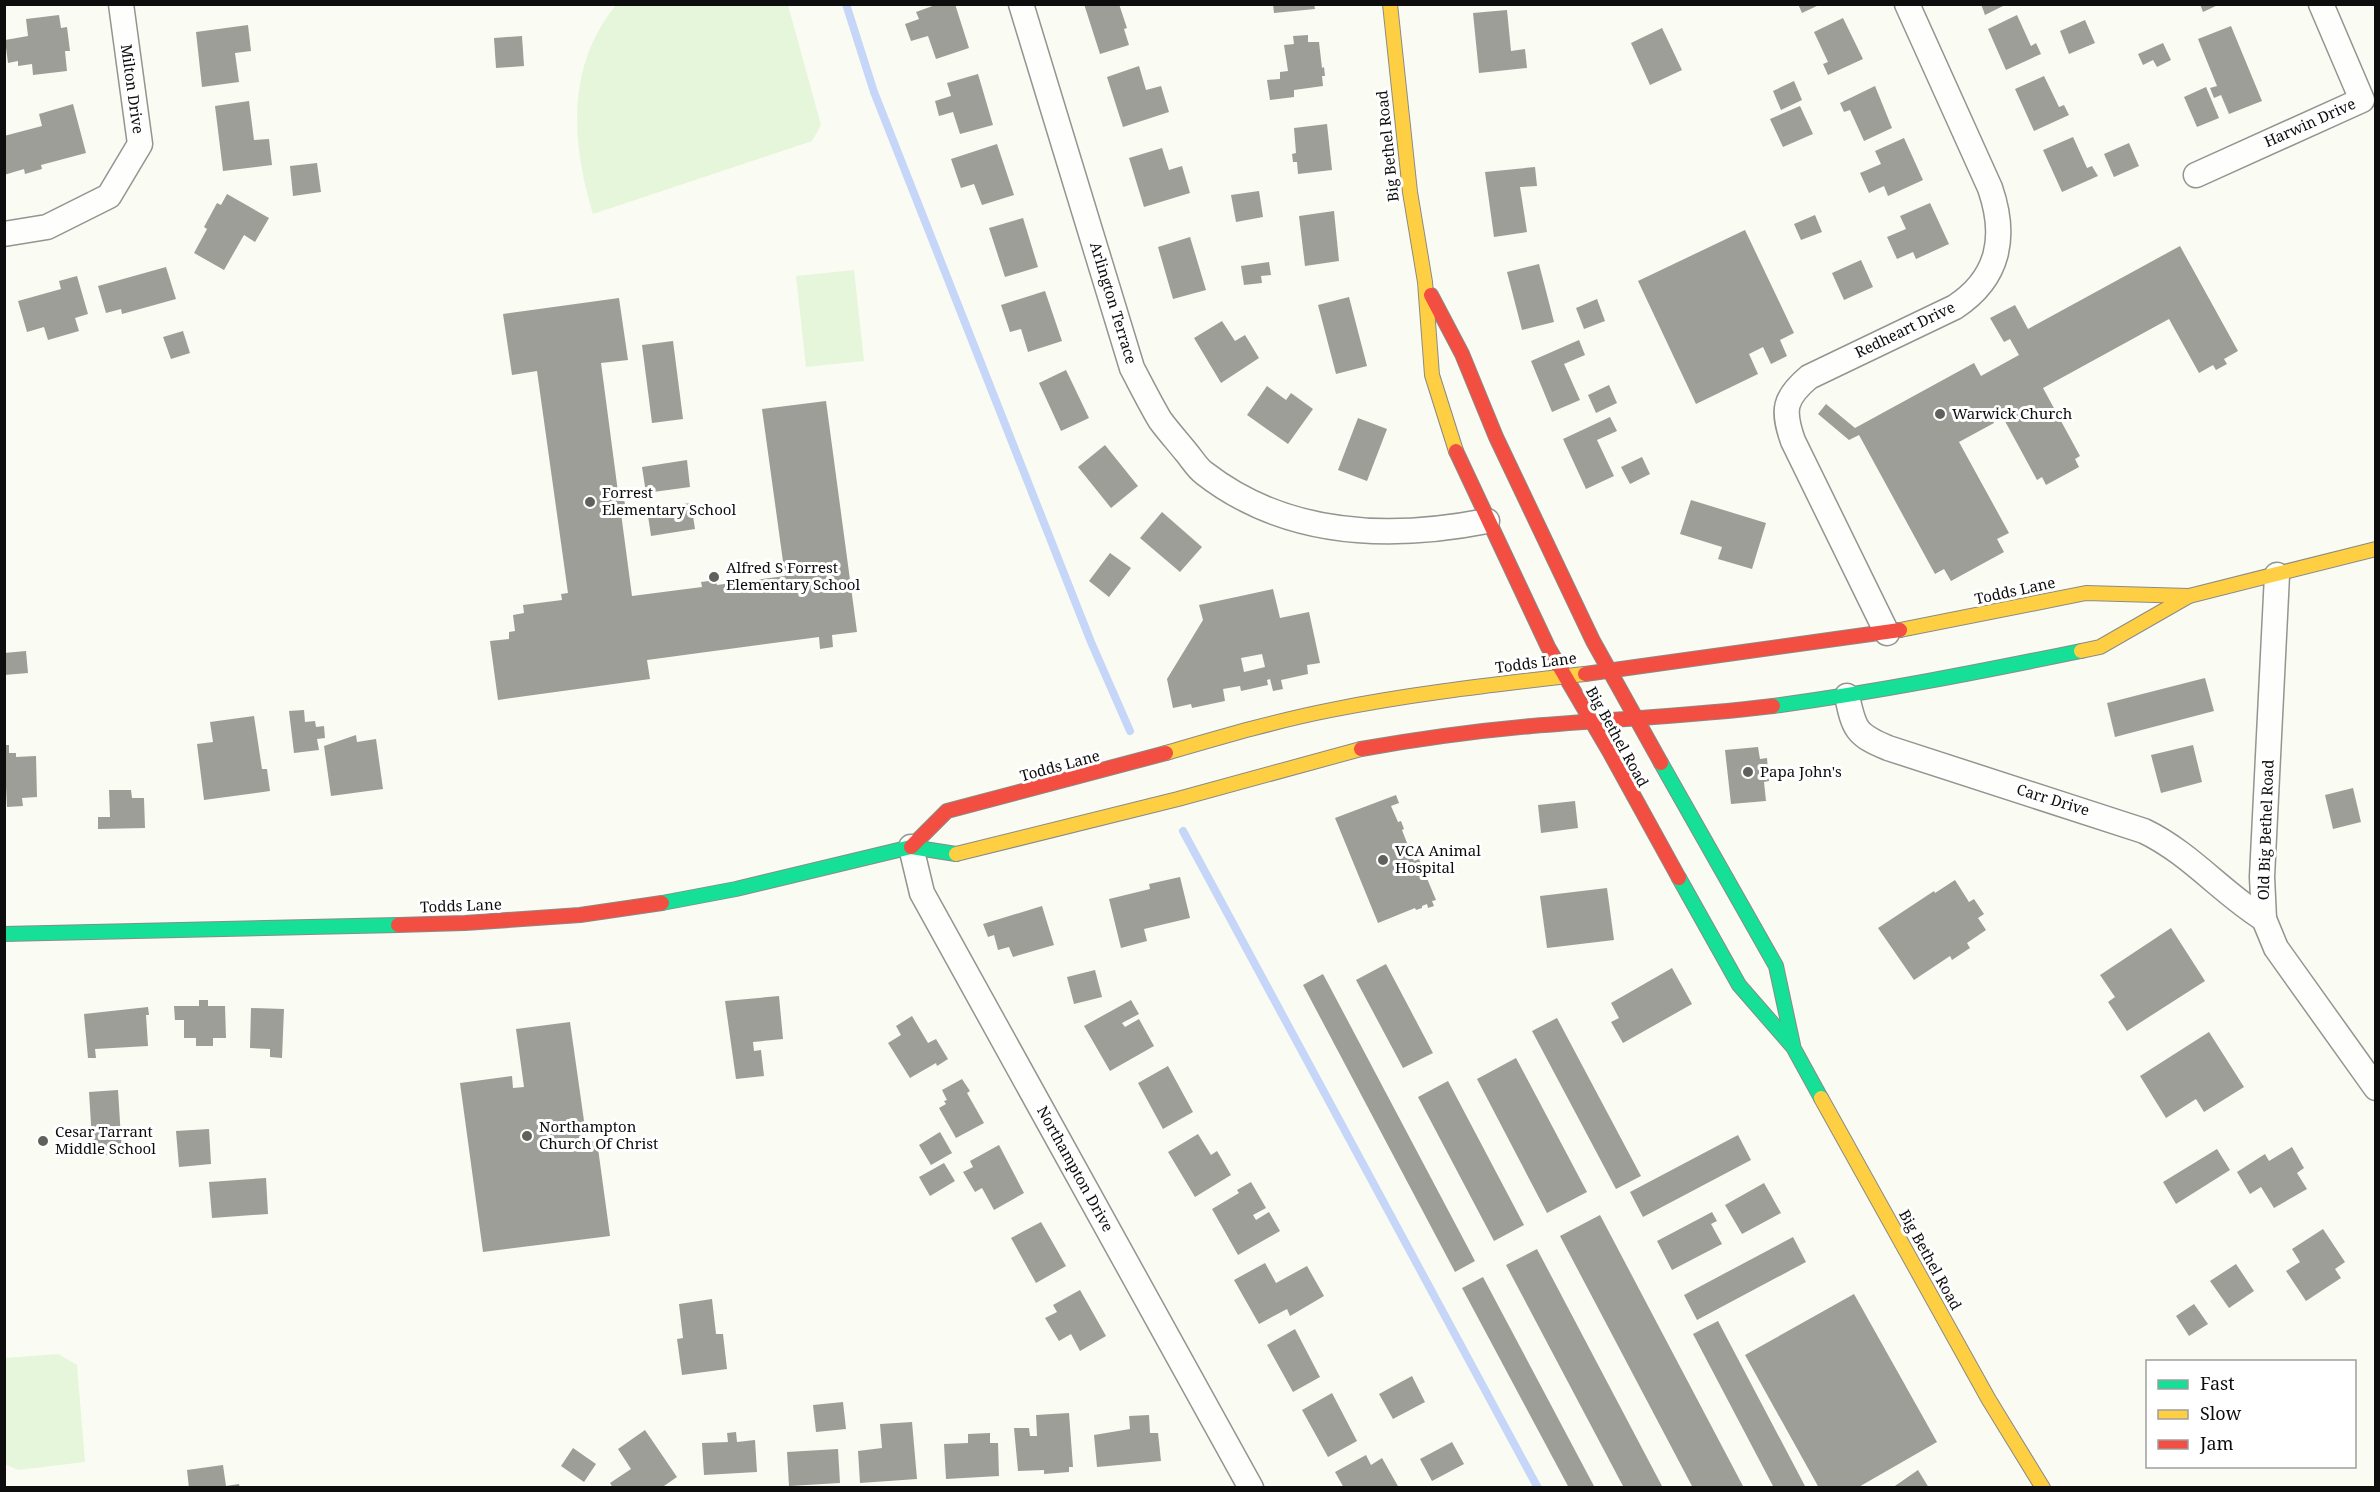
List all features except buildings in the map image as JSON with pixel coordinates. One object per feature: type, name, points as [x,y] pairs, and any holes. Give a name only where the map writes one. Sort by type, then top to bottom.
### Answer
[{"type":"main road","name":"Big Bethel Road","points":[[1390,4],[1410,192],[1425,282],[1431,375],[1459,460],[1564,676],[1739,985],[1793,1047],[1989,1400],[2043,1488]]},
{"type":"main road","name":"Big Bethel Road","points":[[1425,282],[1462,354],[1509,466],[1609,671],[1776,966],[1793,1047]]},
{"type":"main road","name":"Todds Lane","points":[[911,847],[947,811],[1126,765],[1253,728],[1330,710],[1418,694],[1609,671],[1887,633],[2086,593],[2189,596],[2376,549]]},
{"type":"main road","name":"Todds Lane","points":[[4,934],[465,923],[580,915],[667,902],[736,889],[911,847],[954,854],[1178,799],[1306,762],[1399,742],[1531,726],[1702,715],[1847,696],[1956,677],[2100,647],[2189,596]]},
{"type":"street","name":"Milton Drive","points":[[4,234],[46,227],[109,196],[140,144],[121,4]]},
{"type":"street","name":"Arlington Terrace","points":[[1021,4],[1132,368],[1161,421],[1202,472],[1241,497],[1288,517],[1336,529],[1402,531],[1449,528],[1487,521]]},
{"type":"street","name":"Redheart Drive","points":[[1887,633],[1793,441],[1786,413],[1791,394],[1809,377],[1955,308],[1970,297],[1984,280],[1993,261],[2000,234],[1998,210],[1907,4]]},
{"type":"street","name":"Harwin Drive","points":[[2196,175],[2362,100],[2321,4]]},
{"type":"street","name":"Old Big Bethel Road","points":[[2277,575],[2262,877],[2264,920],[2276,948],[2376,1088]]},
{"type":"street","name":"Carr Drive","points":[[1847,696],[1853,723],[1864,738],[1888,748],[2099,814],[2166,841],[2184,854],[2228,895],[2264,920]]},
{"type":"street","name":"Northampton Drive","points":[[911,847],[922,893],[1251,1488]]},
{"type":"green space","points":[[616,5],[788,5],[821,125],[812,141],[593,214],[580,160],[577,105],[588,53]]},
{"type":"green space","points":[[854,270],[864,361],[806,367],[796,276]]},
{"type":"green space","points":[[58,1354],[77,1365],[85,1462],[18,1470],[5,1464],[5,1358]]},
{"type":"waterway","points":[[846,4],[874,92],[1091,642],[1130,731]]},
{"type":"waterway","points":[[1183,831],[1538,1488]]},
{"type":"traffic: fast","points":[[1773,706],[1889,688],[2081,651]]},
{"type":"traffic: fast","points":[[1661,763],[1776,966],[1793,1045]]},
{"type":"traffic: fast","points":[[662,903],[736,889],[911,847],[956,854]]},
{"type":"traffic: fast","points":[[1679,878],[1739,985],[1793,1047],[1821,1098]]},
{"type":"traffic: fast","points":[[4,934],[398,925]]},
{"type":"traffic: slow","points":[[1390,4],[1410,192],[1425,282],[1432,375],[1456,451]]},
{"type":"traffic: slow","points":[[1900,630],[2086,593],[2189,596],[2376,549]]},
{"type":"traffic: slow","points":[[2081,651],[2100,647],[2189,596]]},
{"type":"traffic: slow","points":[[1166,753],[1269,724],[1363,704],[1458,689],[1585,674]]},
{"type":"traffic: slow","points":[[956,854],[1178,799],[1361,749]]},
{"type":"traffic: slow","points":[[1821,1098],[1989,1400],[2043,1488]]},
{"type":"traffic: jam","points":[[1431,295],[1462,354],[1496,437],[1593,641],[1661,763]]},
{"type":"traffic: jam","points":[[1456,451],[1548,647],[1679,878]]},
{"type":"traffic: jam","points":[[1585,674],[1900,630]]},
{"type":"traffic: jam","points":[[1361,749],[1511,728],[1773,706]]},
{"type":"traffic: jam","points":[[911,847],[947,811],[1166,753]]},
{"type":"traffic: jam","points":[[398,925],[580,915],[662,903]]},
{"type":"place","name":"Warwick Church","points":[[1940,414]]},
{"type":"place","name":"Forrest Elementary School","points":[[590,502]]},
{"type":"place","name":"Alfred S Forrest Elementary School","points":[[714,577]]},
{"type":"place","name":"Papa John's","points":[[1748,772]]},
{"type":"place","name":"VCA Animal Hospital","points":[[1383,860]]},
{"type":"place","name":"Northampton Church Of Christ","points":[[527,1136]]},
{"type":"place","name":"Cesar Tarrant Middle School","points":[[43,1141]]}]
